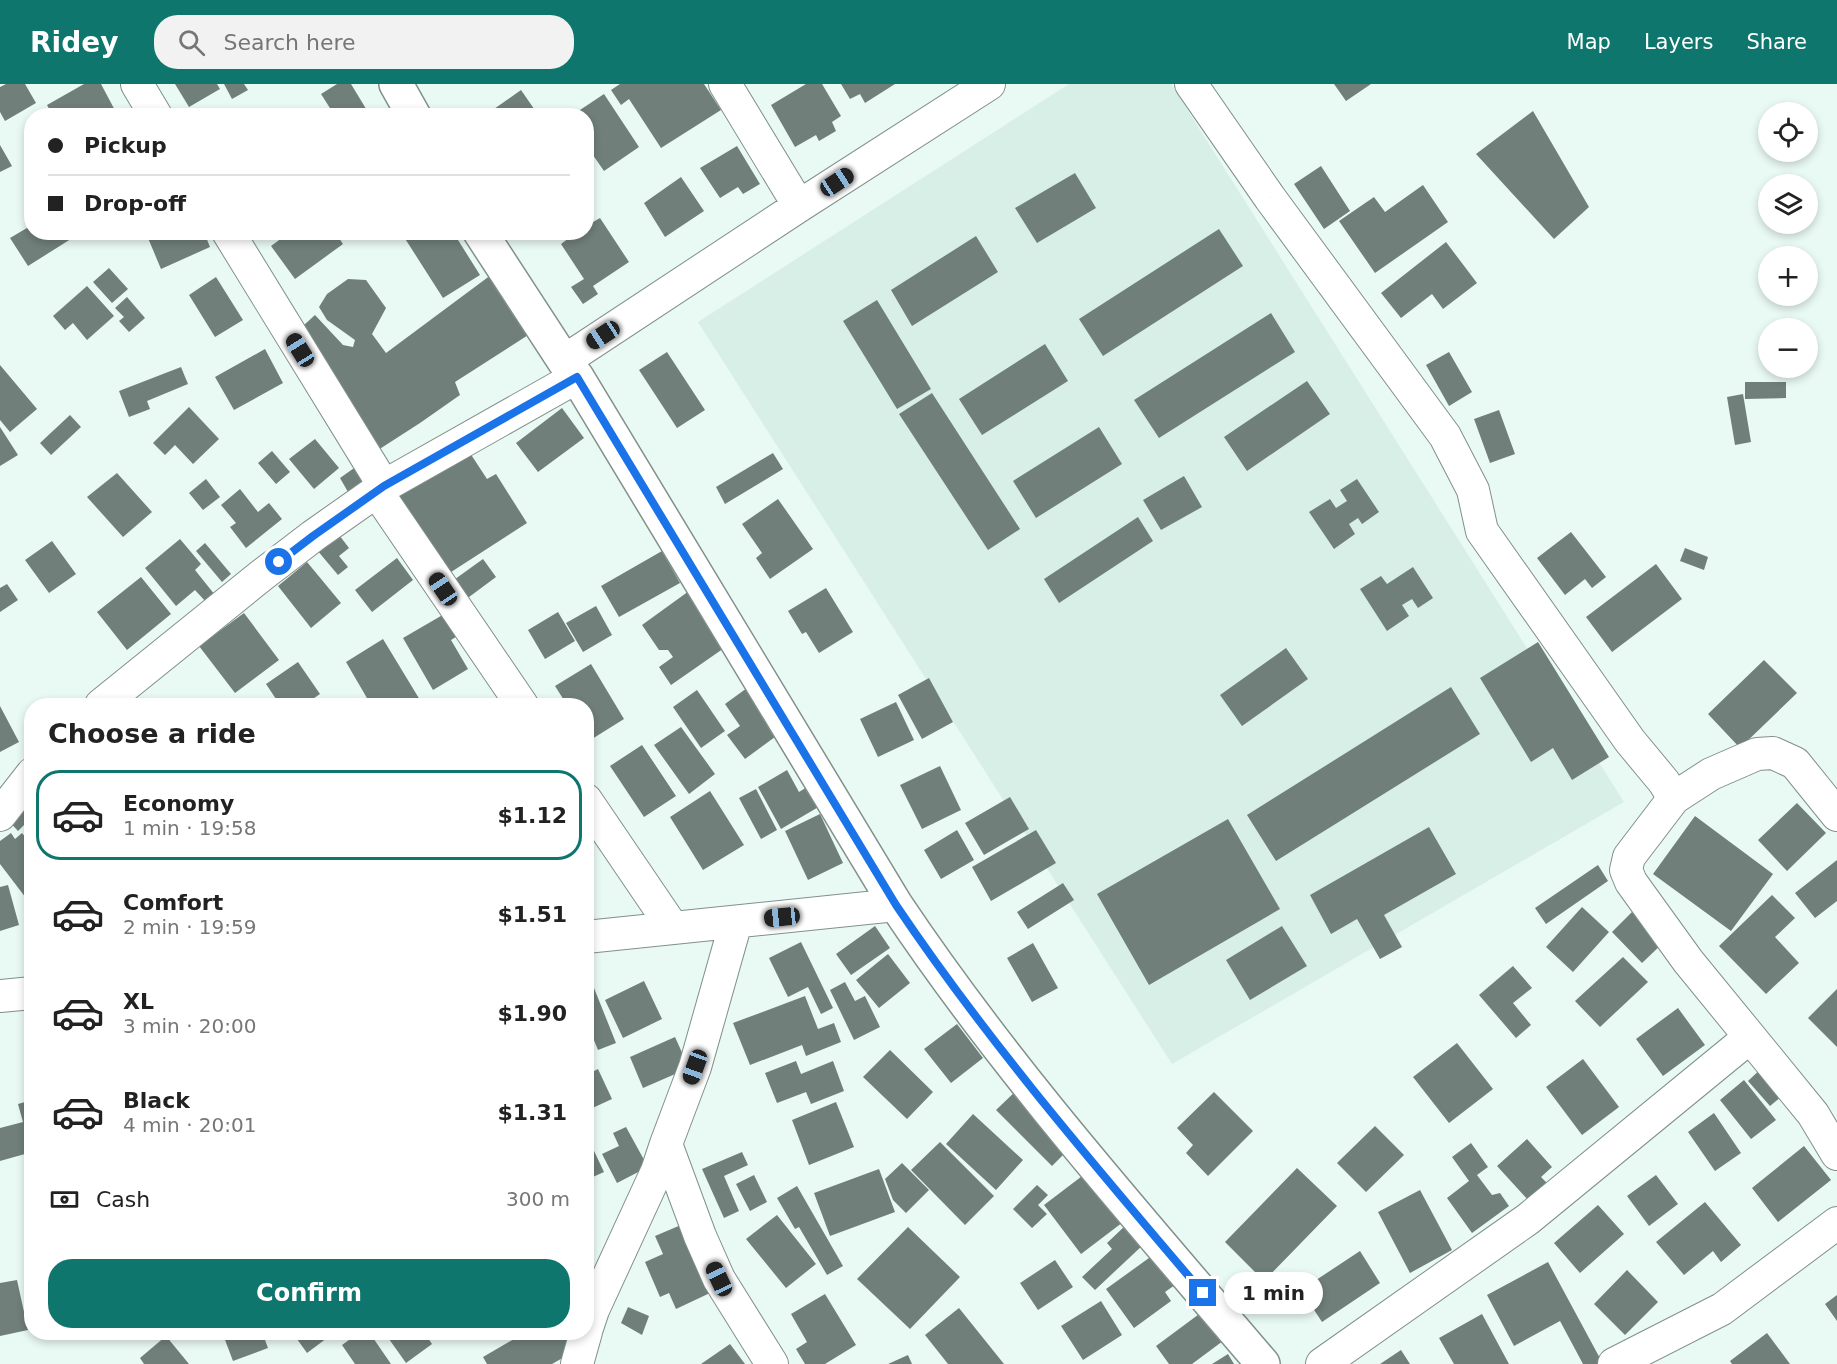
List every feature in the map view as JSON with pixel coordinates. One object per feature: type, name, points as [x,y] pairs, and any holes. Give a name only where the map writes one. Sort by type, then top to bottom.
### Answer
[{"type":"street","points":[[137,84],[151,108]]},
{"type":"street","points":[[396,84],[410,108]]},
{"type":"street","points":[[725,84],[799,206]]},
{"type":"street","points":[[109,698],[313,536],[381,489],[570,369],[799,206],[989,84]]},
{"type":"street","points":[[1191,84],[1277,207],[1445,436],[1473,490],[1482,531],[1630,741],[1664,782],[1674,798]]},
{"type":"street","points":[[233,240],[381,489],[517,698]]},
{"type":"street","points":[[485,240],[570,369],[896,905],[927,951],[1068,1135],[1263,1364]]},
{"type":"street","points":[[1837,815],[1795,763],[1773,753],[1757,754],[1711,774],[1674,798],[1629,856],[1626,870],[1631,882],[1688,961],[1813,1114],[1837,1154]]},
{"type":"street","points":[[0,814],[24,784]]},
{"type":"street","points":[[594,813],[673,928]]},
{"type":"street","points":[[594,936],[896,905]]},
{"type":"street","points":[[594,1308],[657,1171],[695,1067],[736,922]]},
{"type":"street","points":[[0,996],[24,994]]},
{"type":"street","points":[[1322,1364],[1528,1219],[1750,1037]]},
{"type":"street","points":[[666,1144],[704,1246],[719,1279],[772,1364]]},
{"type":"street","points":[[1614,1364],[1722,1309],[1837,1223]]},
{"type":"street","points":[[577,1364],[584,1340]]},
{"type":"shaded area","points":[[1069,84],[1171,84],[1624,802],[1172,1064],[698,322]]},
{"type":"building","points":[[6,84],[25,84],[36,103],[5,121],[0,112],[0,87]]},
{"type":"building","points":[[84,84],[101,84],[114,108],[49,108],[47,105]]},
{"type":"building","points":[[175,84],[217,84],[220,89],[189,107]]},
{"type":"building","points":[[224,84],[244,84],[248,90],[232,99]]},
{"type":"building","points":[[337,84],[351,84],[366,108],[330,108],[321,94]]},
{"type":"building","points":[[620,84],[704,84],[721,110],[661,148],[629,99],[621,105],[611,90]]},
{"type":"building","points":[[806,84],[822,84],[841,116],[832,122],[836,131],[819,141],[816,135],[795,147],[771,105]]},
{"type":"building","points":[[841,84],[895,84],[865,103],[860,94],[850,99]]},
{"type":"building","points":[[1334,84],[1371,84],[1346,101]]},
{"type":"building","points":[[521,90],[533,108],[495,108]]},
{"type":"building","points":[[604,94],[639,147],[604,171],[594,157],[594,108],[583,108]]},
{"type":"building","points":[[1533,111],[1589,207],[1554,239],[1476,154]]},
{"type":"building","points":[[0,145],[12,166],[0,172]]},
{"type":"building","points":[[737,146],[760,184],[743,194],[738,187],[720,198],[700,168]]},
{"type":"building","points":[[1321,166],[1350,211],[1324,229],[1294,184]]},
{"type":"building","points":[[1075,173],[1096,208],[1037,243],[1015,208]]},
{"type":"building","points":[[681,177],[704,211],[665,237],[644,203]]},
{"type":"building","points":[[1423,185],[1448,222],[1375,273],[1339,221],[1374,197],[1385,212]]},
{"type":"building","points":[[600,218],[629,262],[593,286],[598,294],[583,304],[571,287],[584,279],[561,244],[566,240],[594,240],[594,221]]},
{"type":"building","points":[[1219,229],[1243,266],[1103,356],[1079,319]]},
{"type":"building","points":[[24,230],[24,240],[69,240],[28,266],[10,238]]},
{"type":"building","points":[[976,236],[998,272],[912,326],[891,290]]},
{"type":"building","points":[[149,240],[207,240],[210,247],[161,269]]},
{"type":"building","points":[[279,240],[340,240],[343,244],[295,279],[271,246]]},
{"type":"building","points":[[406,240],[458,240],[480,275],[443,298]]},
{"type":"building","points":[[1446,242],[1477,283],[1443,309],[1432,294],[1401,318],[1381,293]]},
{"type":"building","points":[[109,268],[128,289],[112,303],[93,282]]},
{"type":"building","points":[[499,269],[539,328],[455,382],[460,395],[375,452],[304,325],[315,315],[343,345],[353,347],[355,340],[327,320],[319,307],[327,294],[348,279],[366,280],[386,308],[372,334],[386,353]]},
{"type":"building","points":[[216,277],[243,320],[215,337],[189,295]]},
{"type":"building","points":[[87,286],[114,316],[87,340],[73,323],[65,330],[53,316]]},
{"type":"building","points":[[127,297],[145,318],[129,332],[119,321],[124,317],[115,308]]},
{"type":"building","points":[[877,300],[931,389],[897,409],[843,321]]},
{"type":"building","points":[[1271,313],[1295,352],[1159,438],[1134,400]]},
{"type":"building","points":[[1045,344],[1068,381],[982,435],[959,399]]},
{"type":"building","points":[[265,349],[283,383],[234,410],[215,377]]},
{"type":"building","points":[[667,352],[705,410],[677,428],[639,370]]},
{"type":"building","points":[[1449,352],[1472,392],[1449,406],[1426,365]]},
{"type":"building","points":[[0,365],[37,409],[10,432],[0,420]]},
{"type":"building","points":[[181,367],[188,384],[147,401],[150,409],[129,417],[119,391]]},
{"type":"building","points":[[1307,381],[1330,414],[1247,471],[1224,437]]},
{"type":"building","points":[[1745,382],[1786,382],[1786,398],[1745,399]]},
{"type":"building","points":[[932,393],[1020,529],[988,550],[899,414]]},
{"type":"building","points":[[1743,394],[1751,442],[1735,445],[1727,397]]},
{"type":"building","points":[[189,407],[219,439],[193,464],[175,445],[165,455],[153,443]]},
{"type":"building","points":[[562,408],[584,438],[538,472],[516,443]]},
{"type":"building","points":[[1499,410],[1515,454],[1490,463],[1474,419]]},
{"type":"building","points":[[70,415],[81,427],[51,455],[40,443]]},
{"type":"building","points":[[0,427],[18,455],[0,466]]},
{"type":"building","points":[[1099,427],[1122,464],[1036,518],[1013,481]]},
{"type":"building","points":[[315,439],[339,468],[314,489],[289,459]]},
{"type":"building","points":[[272,451],[290,472],[276,484],[258,463]]},
{"type":"building","points":[[470,453],[487,479],[496,474],[527,523],[448,574],[398,496]]},
{"type":"building","points":[[773,453],[783,469],[725,504],[716,487]]},
{"type":"building","points":[[357,466],[366,480],[348,492],[340,478]]},
{"type":"building","points":[[117,473],[152,512],[123,537],[87,497]]},
{"type":"building","points":[[1184,476],[1202,507],[1161,530],[1143,500]]},
{"type":"building","points":[[206,479],[220,497],[203,510],[189,493]]},
{"type":"building","points":[[1357,479],[1379,512],[1362,524],[1358,518],[1349,524],[1355,534],[1334,549],[1309,512],[1330,499],[1336,508],[1347,501],[1340,490]]},
{"type":"building","points":[[240,489],[258,512],[269,503],[282,519],[246,548],[230,527],[236,523],[221,505]]},
{"type":"building","points":[[778,499],[813,549],[770,579],[756,558],[762,553],[742,524]]},
{"type":"building","points":[[1138,517],[1153,541],[1059,603],[1044,579]]},
{"type":"building","points":[[336,531],[349,548],[339,556],[348,567],[338,575],[317,550]]},
{"type":"building","points":[[1571,532],[1606,577],[1592,588],[1585,579],[1565,595],[1537,558]]},
{"type":"building","points":[[180,539],[201,564],[195,570],[215,595],[206,602],[195,590],[176,606],[145,568]]},
{"type":"building","points":[[52,541],[76,574],[49,593],[25,560]]},
{"type":"building","points":[[205,543],[231,574],[222,582],[196,551]]},
{"type":"building","points":[[1685,548],[1708,557],[1704,570],[1680,561]]},
{"type":"building","points":[[662,551],[680,583],[619,617],[601,586]]},
{"type":"building","points":[[397,558],[413,580],[372,612],[355,590]]},
{"type":"building","points":[[483,559],[496,577],[465,600],[451,582]]},
{"type":"building","points":[[307,562],[341,603],[311,628],[278,586]]},
{"type":"building","points":[[1656,564],[1682,599],[1612,652],[1586,617]]},
{"type":"building","points":[[1413,567],[1433,598],[1418,608],[1412,599],[1402,605],[1409,616],[1387,631],[1360,589],[1381,576],[1387,584]]},
{"type":"building","points":[[141,577],[171,614],[127,650],[97,612]]},
{"type":"building","points":[[7,584],[18,600],[0,612],[0,588]]},
{"type":"building","points":[[826,588],[853,632],[819,653],[806,632],[802,634],[788,611]]},
{"type":"building","points":[[689,591],[727,646],[671,685],[659,667],[673,657],[668,650],[659,650],[642,625]]},
{"type":"building","points":[[596,606],[612,635],[583,652],[566,623]]},
{"type":"building","points":[[558,612],[575,641],[545,659],[528,630]]},
{"type":"building","points":[[244,613],[279,660],[235,693],[199,646]]},
{"type":"building","points":[[446,613],[459,635],[451,640],[468,669],[433,690],[403,638]]},
{"type":"building","points":[[383,639],[419,698],[367,698],[346,662]]},
{"type":"building","points":[[1538,642],[1609,757],[1572,780],[1553,748],[1531,762],[1480,678]]},
{"type":"building","points":[[1286,648],[1308,679],[1242,726],[1220,695]]},
{"type":"building","points":[[1764,660],[1797,693],[1740,748],[1708,714]]},
{"type":"building","points":[[298,662],[320,694],[314,698],[275,698],[266,684]]},
{"type":"building","points":[[591,664],[624,719],[594,738],[594,698],[563,698],[555,686]]},
{"type":"building","points":[[929,678],[953,722],[922,739],[898,695]]},
{"type":"building","points":[[1451,687],[1480,734],[1276,861],[1247,815]]},
{"type":"building","points":[[747,688],[779,734],[745,759],[727,735],[740,726],[725,704]]},
{"type":"building","points":[[697,690],[725,731],[701,748],[673,707]]},
{"type":"building","points":[[896,702],[914,740],[878,757],[860,719]]},
{"type":"building","points":[[0,706],[19,742],[0,752]]},
{"type":"building","points":[[681,727],[715,774],[689,794],[654,745]]},
{"type":"building","points":[[642,745],[676,796],[644,817],[610,766]]},
{"type":"building","points":[[940,766],[961,810],[922,829],[900,785]]},
{"type":"building","points":[[787,770],[799,792],[815,782],[827,802],[781,829],[758,787]]},
{"type":"building","points":[[756,789],[777,830],[761,839],[739,798]]},
{"type":"building","points":[[710,791],[744,845],[703,870],[670,817]]},
{"type":"building","points":[[1010,797],[1029,829],[984,855],[965,823]]},
{"type":"building","points":[[24,801],[24,825],[18,831],[6,818]]},
{"type":"building","points":[[1797,803],[1826,833],[1787,871],[1758,840]]},
{"type":"building","points":[[820,814],[843,863],[808,880],[785,831]]},
{"type":"building","points":[[1695,816],[1773,874],[1731,931],[1653,874]]},
{"type":"building","points":[[1228,819],[1280,909],[1149,985],[1097,894]]},
{"type":"building","points":[[1429,827],[1456,874],[1384,915],[1402,947],[1380,959],[1357,919],[1331,934],[1310,895]]},
{"type":"building","points":[[957,830],[974,860],[941,879],[924,850]]},
{"type":"building","points":[[1036,830],[1056,863],[991,901],[972,867]]},
{"type":"building","points":[[11,833],[15,839],[22,833],[24,835],[24,895],[0,864],[0,841]]},
{"type":"building","points":[[1837,860],[1837,901],[1815,918],[1795,893]]},
{"type":"building","points":[[1598,865],[1608,881],[1546,924],[1535,908]]},
{"type":"building","points":[[1063,883],[1074,900],[1028,929],[1017,912]]},
{"type":"building","points":[[8,885],[19,925],[0,931],[0,887]]},
{"type":"building","points":[[1772,895],[1795,918],[1775,937],[1799,963],[1766,994],[1719,946]]},
{"type":"building","points":[[1582,907],[1609,932],[1573,972],[1546,947]]},
{"type":"building","points":[[1632,912],[1663,943],[1642,963],[1612,932]]},
{"type":"building","points":[[875,926],[890,948],[851,975],[836,954]]},
{"type":"building","points":[[1282,926],[1307,966],[1250,1000],[1226,960]]},
{"type":"building","points":[[801,942],[833,1008],[821,1014],[808,987],[788,997],[769,958]]},
{"type":"building","points":[[1033,943],[1058,988],[1032,1002],[1007,958]]},
{"type":"building","points":[[888,954],[910,983],[879,1008],[856,980]]},
{"type":"building","points":[[1623,957],[1648,982],[1600,1027],[1575,1001]]},
{"type":"building","points":[[1513,966],[1532,988],[1513,1003],[1531,1025],[1516,1038],[1479,995]]},
{"type":"building","points":[[644,981],[662,1019],[623,1038],[605,1000]]},
{"type":"building","points":[[845,982],[855,1001],[865,996],[880,1027],[854,1040],[830,990]]},
{"type":"building","points":[[594,988],[616,1043],[598,1050],[594,1040]]},
{"type":"building","points":[[1837,989],[1837,1047],[1808,1018]]},
{"type":"building","points":[[805,996],[818,1029],[834,1023],[841,1042],[806,1056],[802,1045],[750,1065],[733,1023]]},
{"type":"building","points":[[1678,1008],[1705,1045],[1663,1076],[1636,1039]]},
{"type":"building","points":[[957,1024],[983,1058],[951,1083],[924,1049]]},
{"type":"building","points":[[675,1037],[689,1068],[643,1088],[630,1057]]},
{"type":"building","points":[[1457,1043],[1493,1089],[1449,1123],[1413,1077]]},
{"type":"building","points":[[890,1050],[933,1092],[907,1119],[863,1077]]},
{"type":"building","points":[[1583,1059],[1619,1107],[1582,1135],[1546,1087]]},
{"type":"building","points":[[796,1061],[801,1074],[833,1061],[844,1091],[811,1104],[806,1092],[777,1103],[765,1073]]},
{"type":"building","points":[[1765,1065],[1788,1091],[1770,1106],[1748,1081]]},
{"type":"building","points":[[598,1069],[612,1099],[594,1107],[594,1071]]},
{"type":"building","points":[[1744,1080],[1776,1120],[1751,1139],[1720,1100]]},
{"type":"building","points":[[1021,1086],[1077,1141],[1052,1166],[996,1110]]},
{"type":"building","points":[[1214,1092],[1253,1131],[1208,1176],[1186,1153],[1193,1145],[1177,1128]]},
{"type":"building","points":[[24,1102],[24,1154],[0,1161],[0,1128],[23,1122],[18,1104]]},
{"type":"building","points":[[836,1102],[854,1147],[809,1165],[792,1120]]},
{"type":"building","points":[[1714,1113],[1741,1153],[1715,1171],[1688,1132]]},
{"type":"building","points":[[973,1114],[1023,1160],[996,1190],[946,1144]]},
{"type":"building","points":[[1375,1126],[1404,1155],[1366,1192],[1337,1163]]},
{"type":"building","points":[[626,1127],[648,1167],[617,1183],[602,1154],[619,1146],[613,1133]]},
{"type":"building","points":[[1527,1139],[1552,1167],[1541,1177],[1547,1183],[1528,1200],[1497,1166]]},
{"type":"building","points":[[940,1142],[994,1196],[965,1225],[911,1170]]},
{"type":"building","points":[[1471,1143],[1488,1167],[1477,1175],[1492,1195],[1500,1193],[1509,1206],[1472,1233],[1447,1198],[1469,1181],[1452,1157]]},
{"type":"building","points":[[1804,1146],[1831,1180],[1778,1222],[1752,1188]]},
{"type":"building","points":[[594,1151],[604,1172],[594,1176]]},
{"type":"building","points":[[742,1152],[748,1165],[724,1176],[739,1211],[724,1218],[702,1169]]},
{"type":"building","points":[[902,1163],[929,1190],[906,1213],[893,1200],[885,1179]]},
{"type":"building","points":[[1094,1167],[1131,1216],[1081,1254],[1044,1205]]},
{"type":"building","points":[[1297,1168],[1337,1206],[1264,1281],[1225,1242]]},
{"type":"building","points":[[879,1169],[895,1212],[830,1236],[814,1193]]},
{"type":"building","points":[[754,1175],[767,1202],[750,1211],[736,1184]]},
{"type":"building","points":[[1656,1175],[1678,1204],[1649,1226],[1627,1196]]},
{"type":"building","points":[[1037,1185],[1048,1195],[1038,1205],[1047,1214],[1032,1228],[1013,1209]]},
{"type":"building","points":[[797,1186],[843,1266],[827,1275],[799,1227],[795,1229],[777,1198]]},
{"type":"building","points":[[1420,1190],[1452,1250],[1410,1273],[1378,1212]]},
{"type":"building","points":[[1705,1202],[1741,1245],[1721,1262],[1713,1251],[1684,1275],[1656,1242]]},
{"type":"building","points":[[1598,1205],[1624,1234],[1580,1273],[1554,1243]]},
{"type":"building","points":[[777,1215],[816,1264],[786,1288],[746,1239]]},
{"type":"building","points":[[681,1225],[710,1293],[676,1309],[669,1293],[660,1297],[645,1262],[663,1254],[655,1236]]},
{"type":"building","points":[[1126,1225],[1144,1244],[1095,1290],[1082,1277],[1112,1249],[1107,1243]]},
{"type":"building","points":[[908,1227],[960,1277],[910,1329],[857,1279]]},
{"type":"building","points":[[1167,1245],[1189,1275],[1165,1292],[1171,1301],[1134,1328],[1106,1289]]},
{"type":"building","points":[[1360,1251],[1380,1283],[1322,1322],[1301,1290]]},
{"type":"building","points":[[1055,1260],[1073,1287],[1038,1310],[1020,1283]]},
{"type":"building","points":[[1548,1262],[1602,1362],[1599,1364],[1583,1364],[1560,1321],[1514,1346],[1487,1295]]},
{"type":"building","points":[[1627,1270],[1658,1302],[1625,1335],[1594,1304]]},
{"type":"building","points":[[17,1280],[24,1312],[24,1331],[0,1336],[0,1283]]},
{"type":"building","points":[[825,1294],[856,1345],[825,1364],[805,1364],[796,1349],[807,1342],[791,1314]]},
{"type":"building","points":[[1837,1295],[1837,1321],[1825,1304]]},
{"type":"building","points":[[1101,1301],[1122,1335],[1083,1360],[1061,1326]]},
{"type":"building","points":[[1210,1306],[1231,1335],[1192,1364],[1169,1364],[1156,1346]]},
{"type":"building","points":[[628,1307],[649,1316],[642,1335],[621,1323]]},
{"type":"building","points":[[959,1308],[1004,1364],[948,1364],[925,1335]]},
{"type":"building","points":[[1482,1314],[1509,1364],[1454,1364],[1439,1338]]},
{"type":"building","points":[[1767,1333],[1790,1364],[1732,1364],[1730,1361]]},
{"type":"building","points":[[161,1340],[169,1340],[189,1364],[144,1364],[140,1358]]},
{"type":"building","points":[[225,1340],[265,1340],[268,1348],[233,1361]]},
{"type":"building","points":[[298,1340],[324,1340],[307,1353]]},
{"type":"building","points":[[349,1340],[374,1340],[391,1364],[355,1364],[342,1345]]},
{"type":"building","points":[[390,1340],[429,1340],[432,1344],[406,1363]]},
{"type":"building","points":[[512,1340],[566,1340],[573,1352],[552,1364],[487,1364],[483,1357]]},
{"type":"building","points":[[730,1344],[745,1364],[701,1364]]},
{"type":"building","points":[[1401,1350],[1410,1364],[1380,1364]]},
{"type":"building","points":[[1228,1354],[1234,1364],[1212,1364]]},
{"type":"building","points":[[908,1355],[912,1364],[888,1364]]},
{"type":"route","points":[[279,562],[384,486],[577,377],[896,905],[927,951],[1068,1135],[1203,1293]]}]
